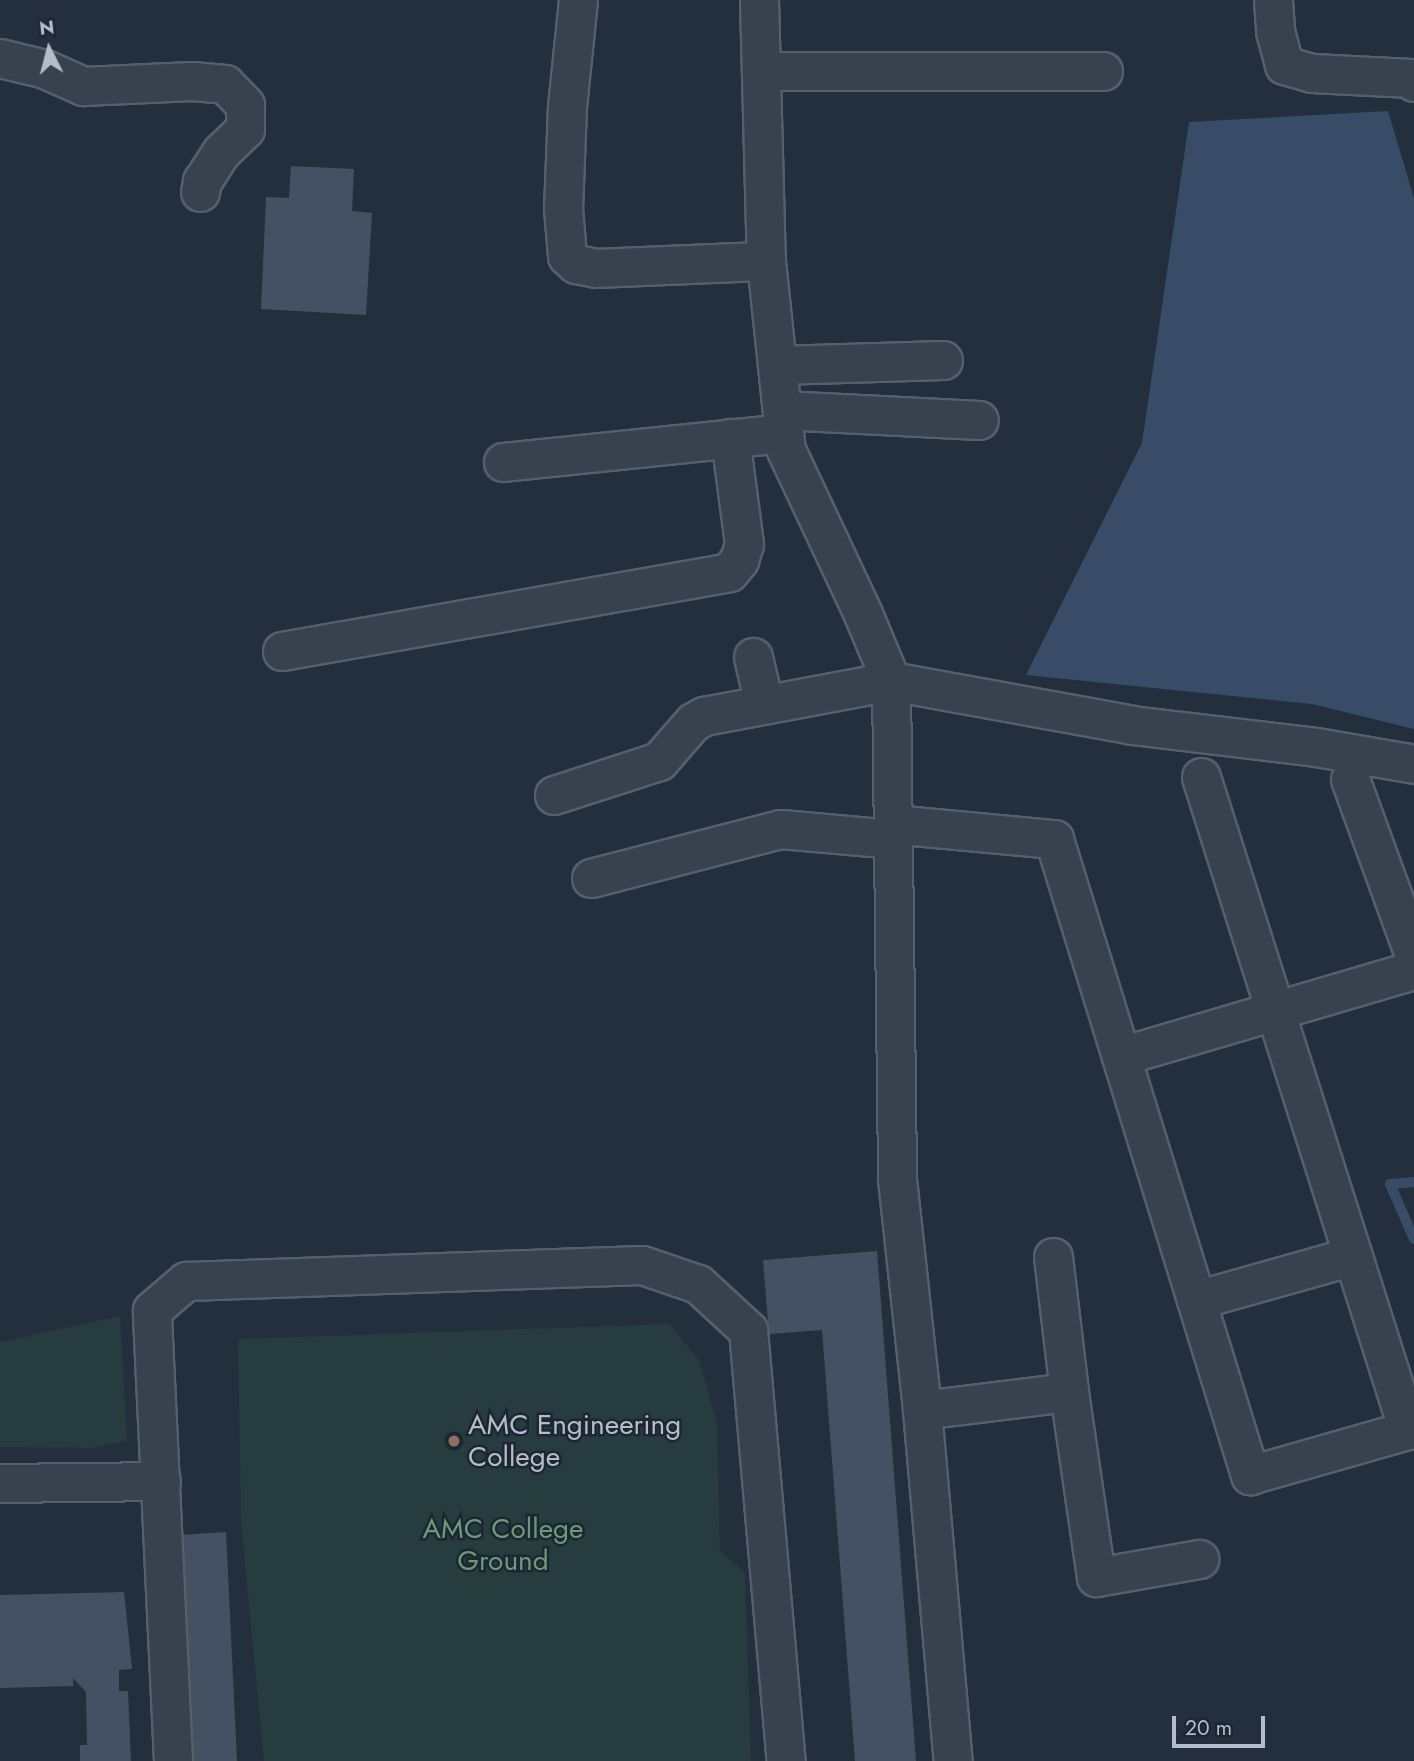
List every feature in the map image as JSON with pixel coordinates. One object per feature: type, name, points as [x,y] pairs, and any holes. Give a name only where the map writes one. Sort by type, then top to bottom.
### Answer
[{"type":"street","points":[[578,0],[567,106],[563,208],[567,256],[576,264],[596,268],[766,261]]},
{"type":"street","points":[[759,0],[766,261],[786,450],[863,614],[891,681],[897,1179],[922,1410],[953,1761]]},
{"type":"street","points":[[1273,0],[1275,31],[1284,65],[1312,73],[1411,78],[1414,82]]},
{"type":"street","points":[[0,58],[45,69],[83,86],[192,81],[225,84],[245,105],[245,129],[221,152],[202,181],[200,192]]},
{"type":"street","points":[[761,71],[1103,71]]},
{"type":"street","points":[[778,365],[943,360]]},
{"type":"street","points":[[503,462],[730,438],[783,421],[979,420]]},
{"type":"street","points":[[282,650],[729,572],[739,560],[744,544],[730,438]]},
{"type":"street","points":[[753,657],[764,704]]},
{"type":"street","points":[[554,795],[659,761],[693,722],[704,716],[891,681],[1132,725],[1316,747],[1414,764]]},
{"type":"street","points":[[592,878],[780,829],[1054,839],[1250,1475],[1408,1430],[1201,777]]},
{"type":"street","points":[[1350,779],[1414,955]]},
{"type":"street","points":[[1121,1056],[1414,970]]},
{"type":"street","points":[[1196,1300],[1353,1256]]},
{"type":"street","points":[[1053,1257],[1069,1392],[1096,1577],[1199,1559]]},
{"type":"street","points":[[173,1761],[152,1310],[186,1281],[642,1265],[698,1284],[748,1330],[786,1761]]},
{"type":"street","points":[[922,1410],[1069,1392]]},
{"type":"street","points":[[0,1457],[160,1469]]},
{"type":"street","points":[[0,1483],[160,1469]]},
{"type":"green space","points":[[120,1316],[127,1441],[91,1448],[0,1447],[0,1342]]},
{"type":"green space","name":"AMC College Ground","points":[[669,1324],[699,1360],[717,1423],[720,1551],[745,1573],[751,1761],[264,1761],[241,1522],[238,1339]]},
{"type":"water","points":[[1388,111],[1414,198],[1414,729],[1312,704],[1026,675],[1142,443],[1189,122]]},
{"type":"building","points":[[291,166],[354,169],[352,211],[372,213],[366,315],[261,309],[266,197],[289,198]]},
{"type":"building","points":[[877,1251],[916,1761],[855,1761],[822,1330],[769,1334],[763,1260]]},
{"type":"building","points":[[226,1532],[237,1761],[190,1761],[179,1535]]},
{"type":"building","points":[[124,1592],[132,1669],[119,1670],[119,1691],[128,1691],[131,1761],[80,1761],[80,1745],[87,1745],[86,1692],[73,1678],[73,1686],[0,1688],[0,1595]]},
{"type":"waterway","points":[[1414,1182],[1390,1184],[1414,1239]]},
{"type":"place","name":"AMC Engineering College","points":[[454,1441]]}]
